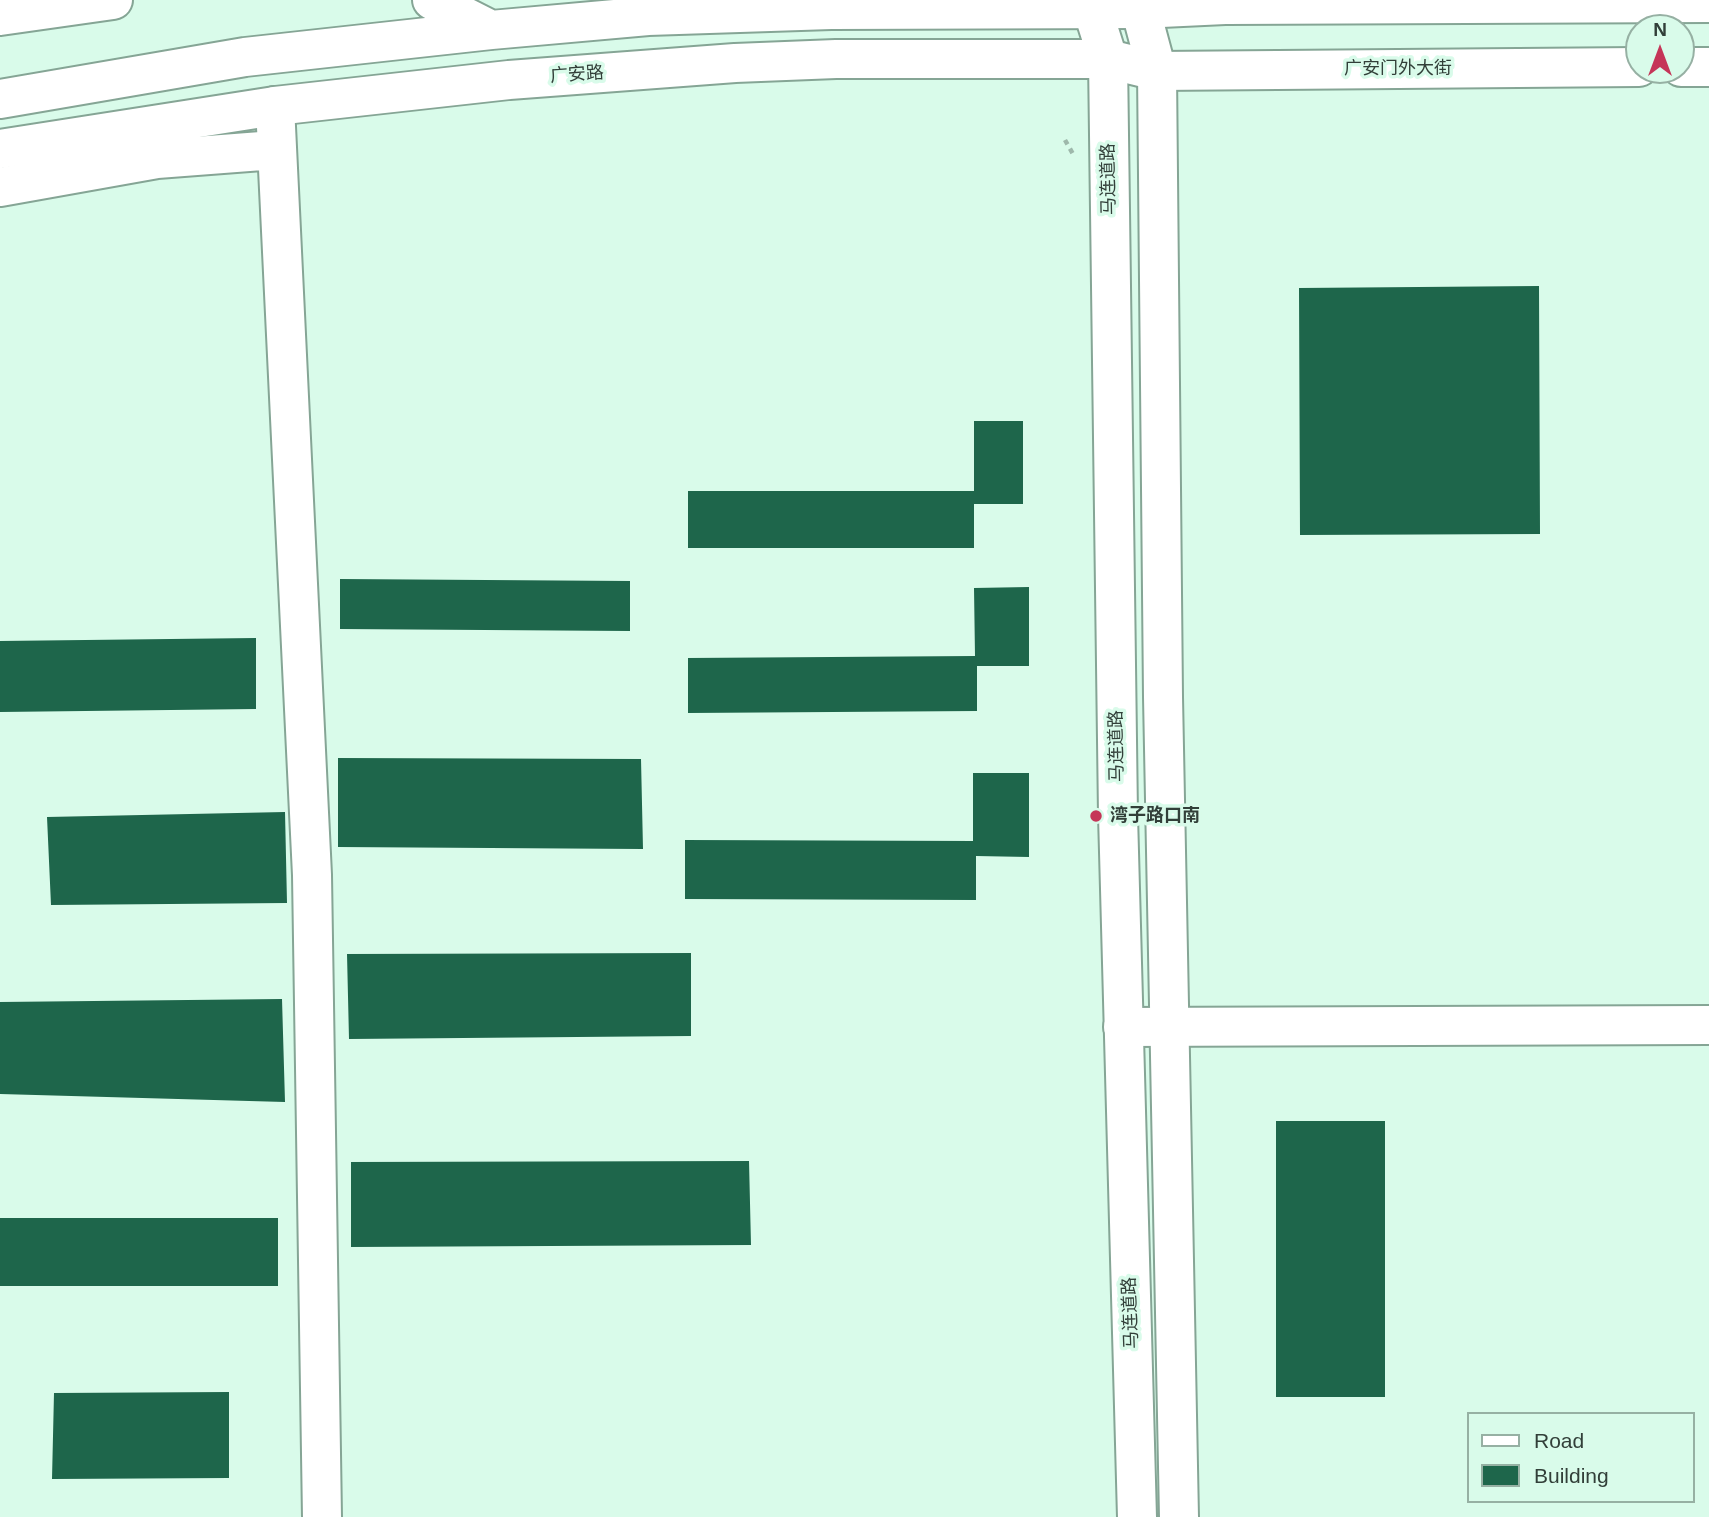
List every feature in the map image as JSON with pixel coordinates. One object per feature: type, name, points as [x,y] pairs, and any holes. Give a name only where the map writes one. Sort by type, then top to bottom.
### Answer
[{"type":"main road","points":[[0,16],[113,0]]},
{"type":"main road","points":[[432,0],[491,30]]},
{"type":"main road","points":[[0,100],[245,57],[491,30],[648,16],[824,5],[1709,3]]},
{"type":"main road","name":"马连道路","points":[[1091,4],[1108,59],[1123,1027],[1137,1517]]},
{"type":"main road","points":[[1139,4],[1157,71],[1169,1027],[1179,1517]]},
{"type":"main road","name":"广安路","points":[[0,149],[275,106],[509,80],[735,62],[836,59],[1108,59],[1157,71]]},
{"type":"main road","name":"广安门外大街","points":[[1157,71],[1625,67]]},
{"type":"main road","points":[[275,106],[312,875],[322,1517]]},
{"type":"main road","points":[[0,187],[157,159],[275,149]]},
{"type":"main road","points":[[1123,1027],[1709,1025]]},
{"type":"building","points":[[1539,286],[1540,534],[1300,535],[1299,288]]},
{"type":"building","points":[[974,421],[1023,421],[1023,504],[974,504],[974,548],[688,548],[688,491],[974,491]]},
{"type":"building","points":[[340,579],[630,581],[630,631],[340,629]]},
{"type":"building","points":[[1029,587],[1029,666],[977,666],[977,711],[688,713],[688,658],[975,656],[974,588]]},
{"type":"building","points":[[256,638],[256,709],[0,712],[0,641]]},
{"type":"building","points":[[338,758],[641,759],[643,849],[338,847]]},
{"type":"building","points":[[973,773],[1029,773],[1029,857],[976,856],[976,900],[685,899],[685,840],[973,841]]},
{"type":"building","points":[[285,812],[287,903],[51,905],[47,817]]},
{"type":"building","points":[[691,953],[691,1036],[349,1039],[347,954]]},
{"type":"building","points":[[282,999],[285,1102],[0,1094],[0,1002]]},
{"type":"building","points":[[1276,1121],[1385,1121],[1385,1397],[1276,1397]]},
{"type":"building","points":[[749,1161],[751,1245],[351,1247],[351,1162]]},
{"type":"building","points":[[0,1218],[278,1218],[278,1286],[0,1286]]},
{"type":"building","points":[[229,1392],[229,1478],[52,1479],[54,1393]]},
{"type":"place","name":"湾子路口南","points":[[1096,816]]}]
